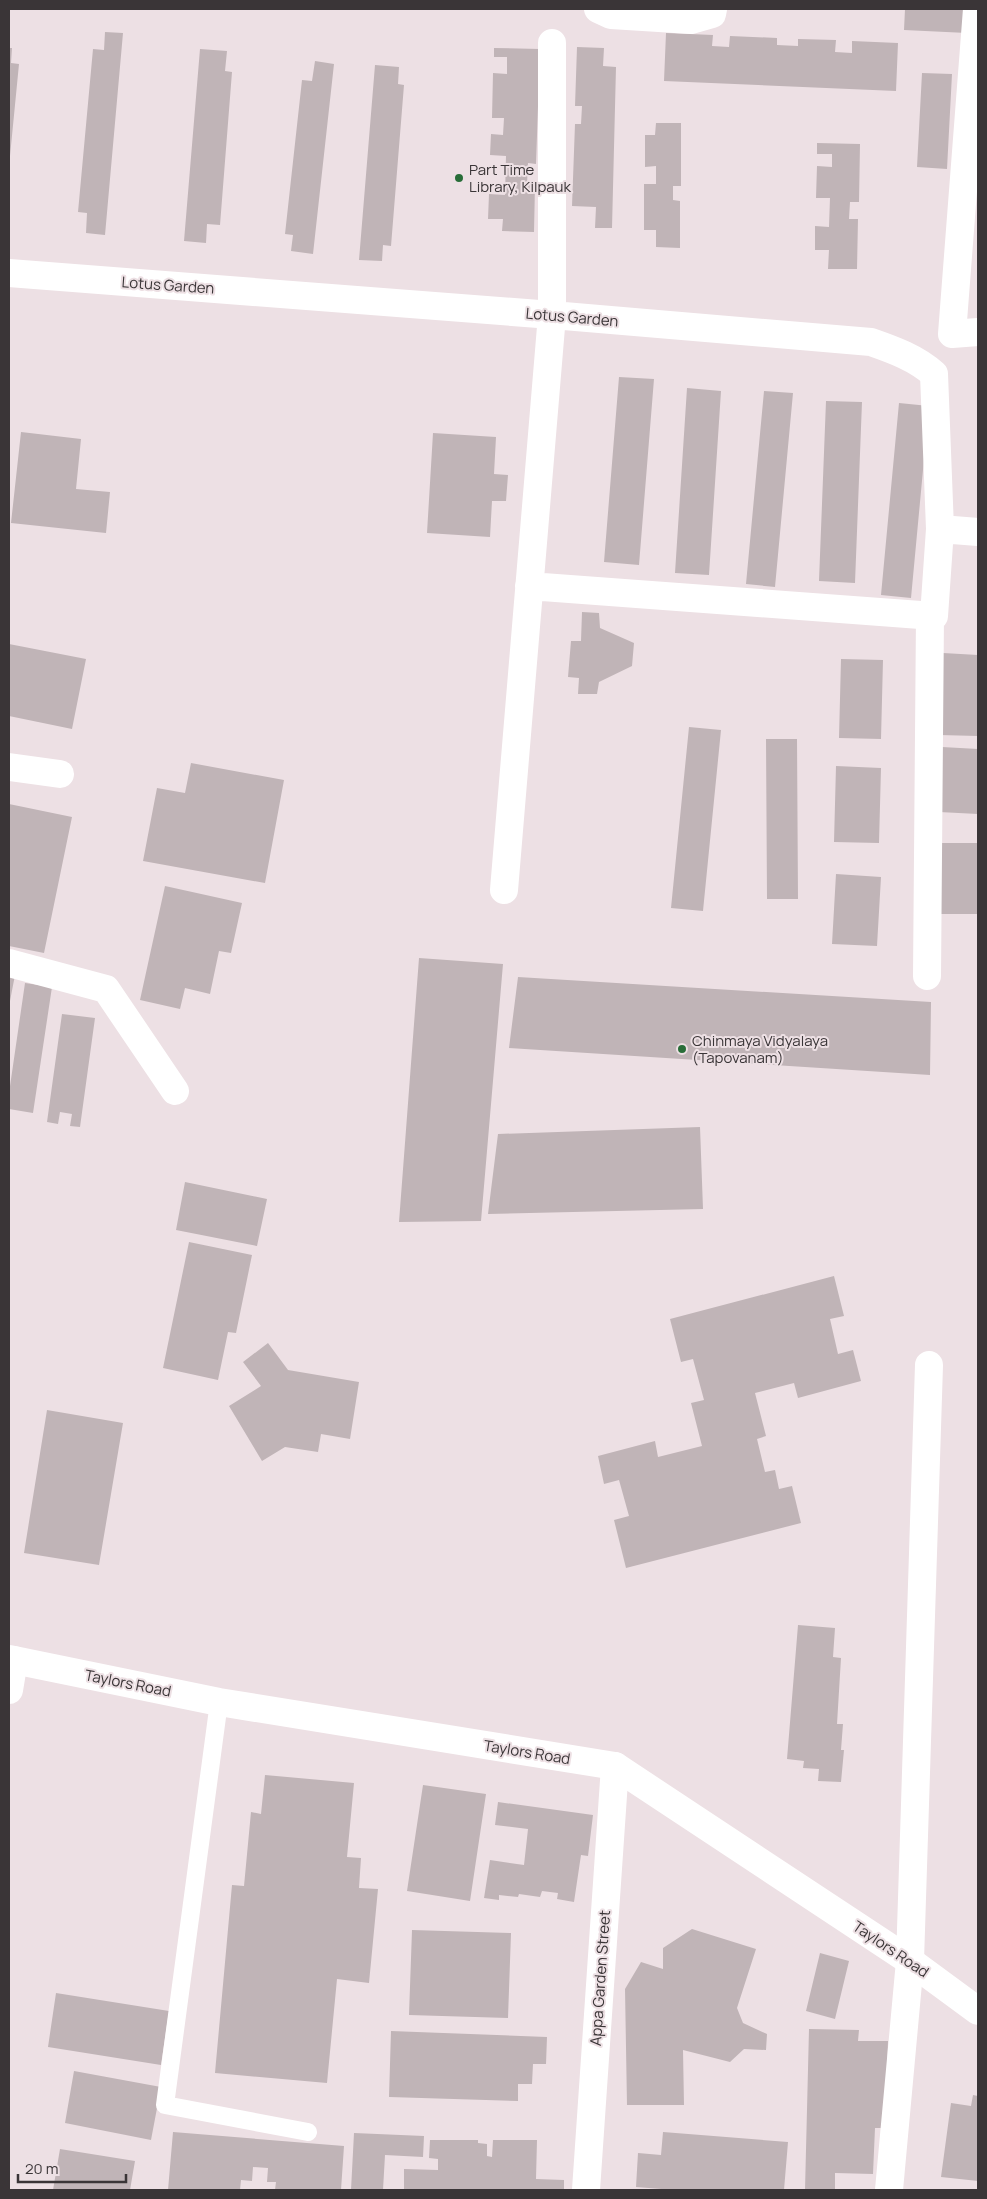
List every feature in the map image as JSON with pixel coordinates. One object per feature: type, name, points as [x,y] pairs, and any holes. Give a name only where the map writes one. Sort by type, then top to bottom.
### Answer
[{"type":"street","points":[[598,9],[610,15],[691,20],[712,14],[713,9]]},
{"type":"street","points":[[977,9],[952,334],[978,332]]},
{"type":"street","points":[[504,890],[552,315],[552,43]]},
{"type":"street","name":"Lotus Garden","points":[[9,273],[871,342],[907,356],[934,374],[940,529]]},
{"type":"street","points":[[529,586],[934,616],[940,529],[978,532]]},
{"type":"street","points":[[927,976],[930,615]]},
{"type":"street","points":[[9,766],[60,774]]},
{"type":"street","points":[[9,964],[106,989],[175,1091]]},
{"type":"street","points":[[889,2190],[910,1961],[929,1365]]},
{"type":"street","points":[[9,1690],[11,1660]]},
{"type":"street","name":"Taylors Road","points":[[11,1660],[219,1702],[615,1766],[910,1961],[978,2011]]},
{"type":"street","name":"Appa Garden Street","points":[[586,2190],[615,1766]]},
{"type":"lane","points":[[219,1702],[165,2105],[308,2132]]},
{"type":"building","points":[[905,9],[968,9],[967,33],[904,30]]},
{"type":"building","points":[[105,32],[123,33],[105,235],[86,233],[87,213],[78,212],[93,49],[104,50]]},
{"type":"building","points":[[666,33],[713,35],[712,46],[729,47],[730,36],[777,38],[777,45],[798,46],[798,39],[836,40],[835,52],[852,53],[852,41],[898,43],[896,91],[664,81]]},
{"type":"building","points":[[577,47],[604,48],[603,66],[616,67],[612,228],[595,228],[596,207],[572,206],[575,124],[581,124],[582,106],[575,106]]},
{"type":"building","points":[[9,48],[12,48],[11,63],[19,64],[10,156]]},
{"type":"building","points":[[494,48],[540,49],[536,164],[528,163],[527,185],[535,185],[534,232],[502,231],[503,219],[488,219],[489,194],[505,195],[506,156],[490,155],[491,134],[503,135],[504,118],[492,118],[493,73],[507,74],[507,57],[494,57]]},
{"type":"building","points":[[200,49],[227,51],[225,71],[232,72],[220,225],[207,224],[206,243],[184,241]]},
{"type":"building","points":[[315,61],[334,64],[313,254],[291,251],[293,235],[285,234],[302,80],[312,81]]},
{"type":"building","points":[[375,65],[399,67],[398,84],[404,85],[391,246],[383,245],[382,261],[359,260]]},
{"type":"building","points":[[922,73],[952,74],[947,169],[917,167]]},
{"type":"building","points":[[656,123],[681,123],[681,186],[673,186],[673,200],[680,201],[680,248],[656,247],[656,230],[644,230],[644,184],[656,184],[656,166],[645,167],[645,135],[655,135]]},
{"type":"building","points":[[817,143],[860,144],[859,202],[850,202],[849,219],[858,219],[857,269],[828,269],[829,250],[815,250],[815,226],[829,227],[830,198],[816,198],[817,166],[832,167],[832,154],[817,154]]},
{"type":"building","points":[[619,377],[654,379],[639,565],[604,562]]},
{"type":"building","points":[[687,388],[721,391],[709,575],[675,573]]},
{"type":"building","points":[[764,391],[793,393],[775,587],[746,584]]},
{"type":"building","points":[[826,401],[862,402],[855,583],[819,581]]},
{"type":"building","points":[[899,403],[929,406],[911,598],[881,595]]},
{"type":"building","points":[[21,432],[81,439],[76,489],[110,492],[106,533],[11,523]]},
{"type":"building","points":[[433,433],[496,437],[494,474],[508,475],[506,501],[492,501],[490,537],[427,533]]},
{"type":"building","points":[[582,612],[599,613],[600,628],[634,643],[632,666],[599,682],[597,694],[578,694],[579,678],[568,677],[571,641],[581,641]]},
{"type":"building","points":[[9,644],[86,659],[72,729],[9,716]]},
{"type":"building","points":[[943,653],[978,655],[978,736],[939,735]]},
{"type":"building","points":[[841,659],[883,660],[881,739],[839,738]]},
{"type":"building","points":[[689,727],[721,730],[703,911],[671,908]]},
{"type":"building","points":[[766,739],[797,739],[798,899],[767,899]]},
{"type":"building","points":[[942,747],[978,749],[978,814],[939,812]]},
{"type":"building","points":[[191,763],[284,780],[265,883],[143,861],[157,788],[185,793]]},
{"type":"building","points":[[836,766],[881,768],[879,843],[834,842]]},
{"type":"building","points":[[9,804],[72,817],[44,953],[9,946]]},
{"type":"building","points":[[938,843],[978,843],[978,914],[939,914]]},
{"type":"building","points":[[836,874],[881,877],[877,946],[832,944]]},
{"type":"building","points":[[165,886],[242,903],[231,953],[219,951],[210,994],[185,988],[180,1009],[140,1000]]},
{"type":"building","points":[[419,958],[503,964],[481,1221],[399,1222]]},
{"type":"building","points":[[9,974],[15,975],[10,1001],[9,1001]]},
{"type":"building","points":[[518,977],[931,1002],[930,1075],[509,1048]]},
{"type":"building","points":[[25,983],[52,987],[33,1113],[9,1109],[9,1093]]},
{"type":"building","points":[[62,1014],[95,1018],[80,1127],[70,1126],[72,1114],[60,1112],[58,1124],[47,1122]]},
{"type":"building","points":[[700,1127],[703,1209],[488,1214],[498,1134]]},
{"type":"building","points":[[185,1182],[267,1199],[257,1246],[176,1230]]},
{"type":"building","points":[[189,1242],[252,1255],[236,1333],[228,1332],[218,1380],[163,1368]]},
{"type":"building","points":[[834,1276],[844,1316],[830,1319],[838,1354],[853,1350],[861,1381],[798,1398],[794,1383],[755,1393],[766,1436],[757,1439],[765,1472],[775,1470],[779,1489],[792,1486],[801,1523],[626,1568],[614,1520],[629,1516],[619,1480],[604,1484],[598,1456],[655,1441],[658,1457],[702,1446],[691,1403],[704,1400],[693,1359],[681,1362],[670,1319]]},
{"type":"building","points":[[268,1343],[288,1370],[359,1382],[350,1439],[321,1434],[318,1452],[285,1447],[262,1461],[229,1406],[261,1386],[243,1362]]},
{"type":"building","points":[[47,1410],[123,1423],[99,1565],[24,1553]]},
{"type":"building","points":[[798,1625],[835,1628],[833,1657],[841,1658],[837,1724],[843,1724],[841,1750],[844,1750],[841,1782],[818,1781],[819,1769],[803,1768],[804,1761],[787,1759]]},
{"type":"building","points":[[265,1775],[354,1783],[347,1857],[361,1858],[359,1888],[378,1889],[369,1983],[337,1979],[327,2083],[215,2073],[232,1885],[244,1886],[251,1812],[261,1814]]},
{"type":"building","points":[[423,1785],[486,1794],[470,1901],[407,1891]]},
{"type":"building","points":[[498,1802],[593,1815],[588,1856],[581,1855],[574,1902],[557,1899],[558,1893],[542,1891],[540,1897],[519,1894],[518,1897],[499,1895],[499,1900],[484,1898],[490,1860],[524,1865],[528,1829],[495,1825]]},
{"type":"building","points":[[692,1929],[756,1949],[737,2008],[743,2023],[767,2034],[766,2050],[744,2049],[730,2062],[683,2050],[684,2105],[627,2105],[625,1989],[641,1962],[663,1969],[663,1948]]},
{"type":"building","points":[[412,1930],[511,1933],[508,2018],[409,2015]]},
{"type":"building","points":[[820,1953],[849,1961],[835,2019],[806,2011]]},
{"type":"building","points":[[56,1993],[169,2011],[161,2065],[48,2047]]},
{"type":"building","points":[[809,2029],[859,2030],[858,2041],[888,2041],[885,2128],[875,2128],[873,2174],[835,2173],[835,2190],[805,2190]]},
{"type":"building","points":[[391,2031],[547,2037],[546,2064],[533,2064],[532,2084],[518,2084],[518,2101],[389,2097]]},
{"type":"building","points":[[74,2071],[161,2087],[151,2140],[65,2123]]},
{"type":"building","points":[[973,2095],[978,2096],[978,2181],[941,2177],[951,2103],[971,2106]]},
{"type":"building","points":[[173,2132],[344,2146],[341,2190],[275,2190],[276,2182],[267,2182],[268,2168],[253,2167],[252,2181],[241,2180],[240,2190],[168,2190]]},
{"type":"building","points":[[663,2132],[788,2142],[784,2190],[674,2190],[636,2187],[638,2153],[661,2155]]},
{"type":"building","points":[[354,2133],[424,2136],[423,2157],[385,2155],[383,2190],[351,2190]]},
{"type":"building","points":[[430,2140],[478,2140],[478,2143],[487,2144],[487,2156],[492,2157],[493,2140],[537,2140],[536,2179],[564,2180],[564,2190],[404,2190],[404,2169],[438,2170],[438,2159],[429,2158]]},
{"type":"building","points":[[60,2149],[135,2161],[130,2190],[53,2190]]},
{"type":"place","name":"Part Time Library, Kilpauk","points":[[459,178]]},
{"type":"place","name":"Chinmaya Vidyalaya (Tapovanam)","points":[[682,1049]]}]
